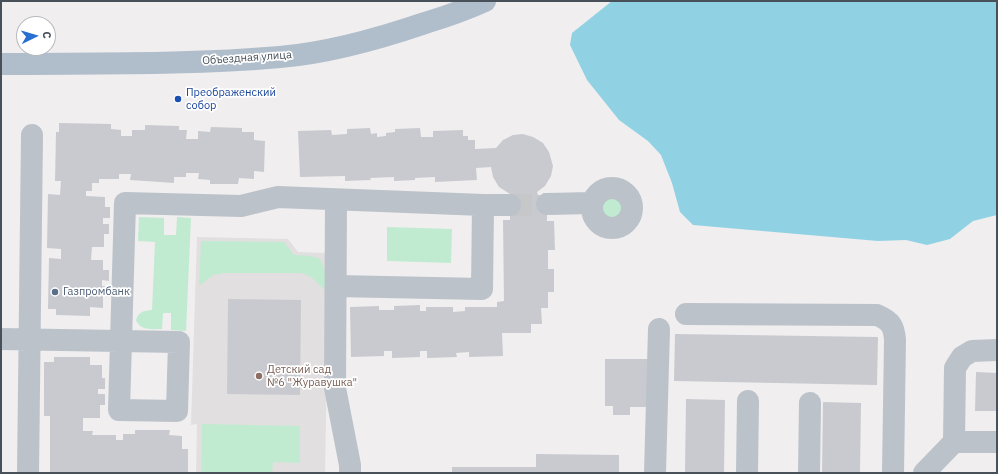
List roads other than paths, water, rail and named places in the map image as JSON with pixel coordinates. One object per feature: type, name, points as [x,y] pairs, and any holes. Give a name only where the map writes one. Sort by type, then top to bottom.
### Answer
[{"type":"main road","name":"Объездная улица","points":[[1,64],[204,61],[281,57],[338,48],[401,32],[468,9],[484,1]]},
{"type":"lane","points":[[28,473],[32,135]]},
{"type":"lane","points":[[1,339],[121,341],[125,203],[241,206],[278,198],[510,205]]},
{"type":"lane","points":[[336,200],[335,388],[350,465],[350,473]]},
{"type":"lane","points":[[547,204],[592,203]]},
{"type":"lane","points":[[336,286],[482,289],[483,204]]},
{"type":"lane","points":[[686,314],[877,315],[887,319],[894,329],[895,340],[892,473]]},
{"type":"lane","points":[[656,473],[659,329]]},
{"type":"lane","points":[[924,473],[954,442],[955,368],[962,358],[972,351],[997,350]]},
{"type":"lane","points":[[747,473],[748,401]]},
{"type":"lane","points":[[809,473],[810,403]]},
{"type":"lane","points":[[954,442],[997,442]]},
{"type":"water","points":[[612,1],[997,1],[997,215],[973,221],[950,239],[927,245],[906,240],[878,241],[693,225],[680,212],[672,183],[661,155],[648,141],[619,120],[587,80],[570,45],[572,33]]},
{"type":"tunnel","points":[[510,205],[547,204]]},
{"type":"place","name":"Преображенский собор","points":[[178,99]]},
{"type":"place","name":"Газпромбанк","points":[[55,292]]},
{"type":"place","name":"Детский сад №6 \"Журавушка\"","points":[[259,376]]}]
